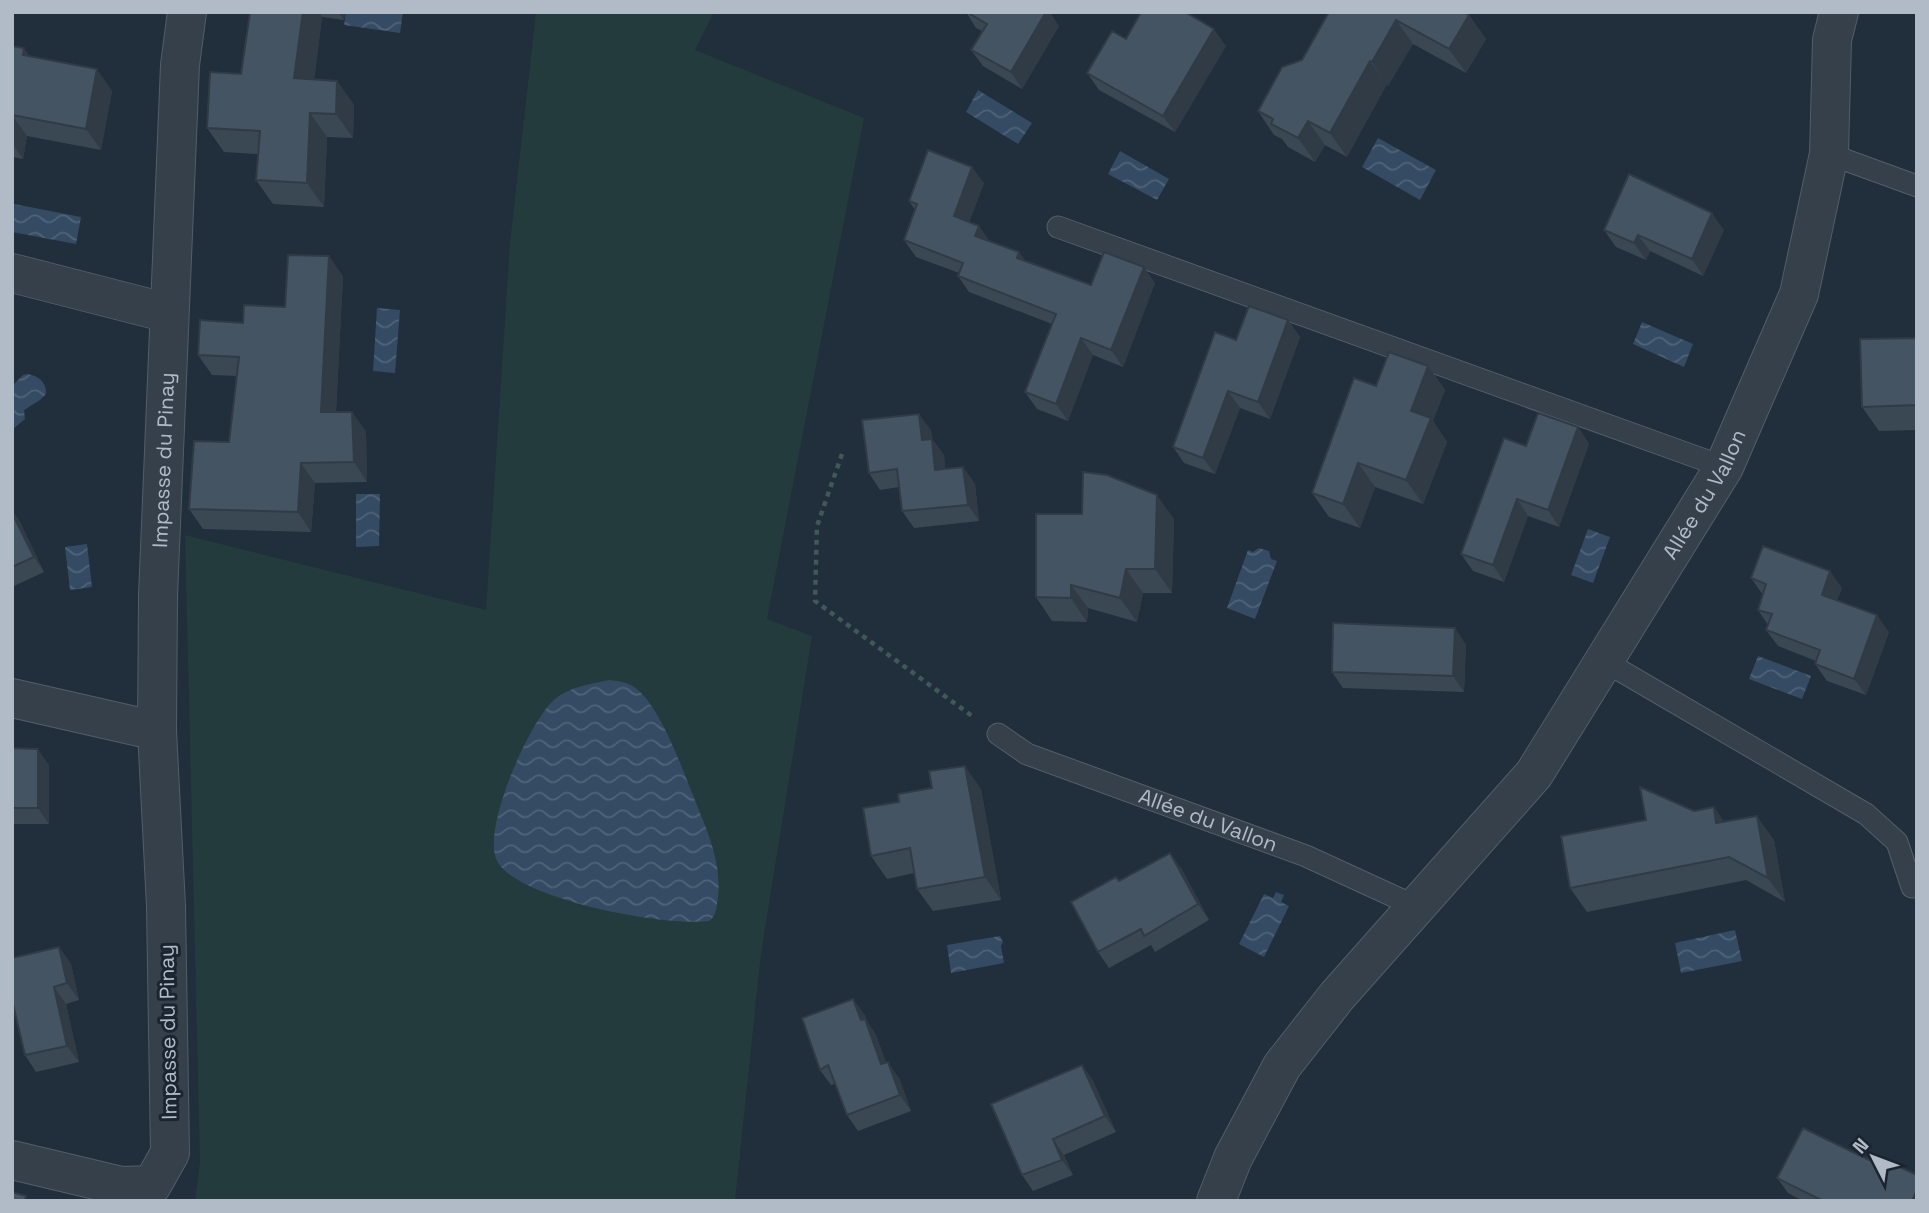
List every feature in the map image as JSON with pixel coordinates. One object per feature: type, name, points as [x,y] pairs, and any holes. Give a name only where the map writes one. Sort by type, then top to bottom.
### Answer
[{"type":"street","name":"Impasse du Pinay","points":[[12,1160],[121,1186],[152,1185],[170,1153],[166,906],[157,731],[158,582],[180,65],[187,12]]},
{"type":"street","name":"Allée du Vallon","points":[[1216,1201],[1233,1158],[1282,1066],[1337,996],[1534,774],[1724,467],[1799,294],[1829,154],[1832,40],[1839,12]]},
{"type":"street","points":[[12,273],[168,313]]},
{"type":"street","points":[[12,698],[157,731]]},
{"type":"lane","points":[[1829,154],[1917,186]]},
{"type":"lane","points":[[1058,227],[1724,467]]},
{"type":"lane","points":[[1604,661],[1866,814],[1897,842],[1912,887]]},
{"type":"lane","name":"Allée du Vallon","points":[[998,734],[1027,754],[1306,856],[1417,907]]},
{"type":"path","points":[[842,454],[817,526],[815,601],[998,734]]},
{"type":"green space","points":[[536,12],[714,12],[695,50],[864,118],[767,619],[812,636],[761,954],[735,1201],[195,1201],[200,1162],[185,535],[486,610],[510,243]]},
{"type":"water","points":[[346,12],[403,12],[400,33],[344,25]]},
{"type":"water","points":[[978,90],[1032,123],[1018,144],[966,112]]},
{"type":"water","points":[[1378,138],[1436,170],[1420,200],[1362,167]]},
{"type":"water","points":[[1120,151],[1169,179],[1157,200],[1108,174]]},
{"type":"water","points":[[14,204],[81,217],[76,244],[12,232]]},
{"type":"water","points":[[377,308],[400,310],[395,373],[373,371]]},
{"type":"water","points":[[1642,322],[1693,344],[1684,367],[1633,344]]},
{"type":"water","points":[[28,374],[41,380],[46,394],[24,410],[25,419],[13,429],[12,386],[23,375]]},
{"type":"water","points":[[356,494],[380,494],[379,546],[356,547]]},
{"type":"water","points":[[1588,529],[1610,537],[1593,583],[1571,575]]},
{"type":"water","points":[[87,544],[92,587],[70,590],[65,547]]},
{"type":"water","points":[[1259,548],[1269,551],[1271,559],[1277,561],[1255,619],[1227,608],[1248,550],[1253,552]]},
{"type":"water","points":[[1758,656],[1811,676],[1802,699],[1749,679]]},
{"type":"water","points":[[609,680],[628,684],[644,696],[661,721],[676,753],[708,833],[718,871],[718,898],[715,914],[709,921],[661,920],[562,899],[533,888],[510,875],[497,861],[494,846],[501,802],[532,730],[554,700],[566,692]]},
{"type":"water","points":[[1276,892],[1284,895],[1281,902],[1289,906],[1264,957],[1239,944],[1264,894],[1273,898]]},
{"type":"water","points":[[1735,930],[1742,961],[1681,973],[1675,943]]},
{"type":"water","points":[[1000,936],[1004,963],[951,973],[947,945]]},
{"type":"building","points":[[250,12],[303,12],[294,78],[337,81],[336,114],[310,113],[307,183],[256,180],[260,131],[207,128],[210,72],[241,74]]},
{"type":"building","points":[[967,12],[1046,12],[1011,72],[971,50],[987,24]]},
{"type":"building","points":[[1141,12],[1185,12],[1214,29],[1163,116],[1087,73],[1112,31],[1126,39]]},
{"type":"building","points":[[1329,12],[1464,12],[1469,15],[1449,49],[1396,20],[1330,133],[1308,121],[1298,138],[1271,124],[1273,119],[1258,111],[1282,67],[1302,60]]},
{"type":"building","points":[[12,46],[24,48],[23,55],[97,69],[86,129],[12,115]]},
{"type":"building","points":[[928,150],[972,167],[954,216],[979,226],[975,236],[1019,252],[1017,258],[1091,285],[1104,252],[1144,267],[1111,350],[1081,338],[1056,404],[1025,392],[1056,314],[958,276],[963,263],[904,240],[917,204],[909,201]]},
{"type":"building","points":[[1629,174],[1712,213],[1692,259],[1638,235],[1634,243],[1604,230]]},
{"type":"building","points":[[288,255],[329,256],[321,412],[352,412],[354,462],[301,463],[298,512],[189,509],[194,441],[229,442],[239,357],[198,355],[200,320],[243,323],[244,305],[285,307]]},
{"type":"building","points":[[1249,306],[1288,320],[1258,402],[1228,391],[1203,458],[1173,447],[1215,332],[1236,340]]},
{"type":"building","points":[[1917,338],[1917,405],[1862,407],[1860,339]]},
{"type":"building","points":[[1389,352],[1428,366],[1411,411],[1431,418],[1406,480],[1358,463],[1343,504],[1312,493],[1354,378],[1376,386]]},
{"type":"building","points":[[1538,413],[1578,427],[1548,510],[1517,499],[1493,565],[1461,554],[1504,438],[1526,446]]},
{"type":"building","points":[[919,414],[922,440],[932,439],[935,470],[963,467],[968,505],[902,511],[897,469],[869,473],[862,420]]},
{"type":"building","points":[[1083,472],[1107,475],[1157,495],[1155,569],[1126,569],[1120,598],[1071,585],[1071,598],[1036,597],[1036,514],[1082,514]]},
{"type":"building","points":[[12,513],[34,557],[12,567]]},
{"type":"building","points":[[1763,546],[1830,571],[1822,595],[1877,615],[1854,679],[1815,664],[1820,650],[1766,630],[1772,614],[1758,610],[1766,584],[1751,578]]},
{"type":"building","points":[[1333,623],[1455,628],[1453,676],[1332,672]]},
{"type":"building","points":[[12,748],[38,749],[38,808],[12,808]]},
{"type":"building","points":[[965,766],[985,877],[917,889],[910,848],[871,856],[863,808],[899,802],[898,794],[932,788],[929,771]]},
{"type":"building","points":[[1640,787],[1694,811],[1714,807],[1716,823],[1757,816],[1768,878],[1729,857],[1570,888],[1561,836],[1646,820]]},
{"type":"building","points":[[1170,853],[1198,904],[1144,936],[1141,929],[1098,952],[1071,902],[1116,877],[1119,881]]},
{"type":"building","points":[[59,947],[67,983],[54,987],[67,1046],[25,1055],[12,1000],[12,958]]},
{"type":"building","points":[[853,999],[861,1020],[865,1019],[881,1064],[888,1062],[900,1095],[847,1115],[828,1065],[820,1070],[802,1018]]},
{"type":"building","points":[[1082,1065],[1105,1116],[1053,1139],[1062,1160],[1022,1175],[991,1104]]},
{"type":"building","points":[[1803,1128],[1869,1160],[1872,1154],[1917,1175],[1917,1190],[1912,1201],[1823,1201],[1777,1178]]},
{"type":"building","points":[[12,1192],[26,1196],[25,1201],[12,1201]]}]
